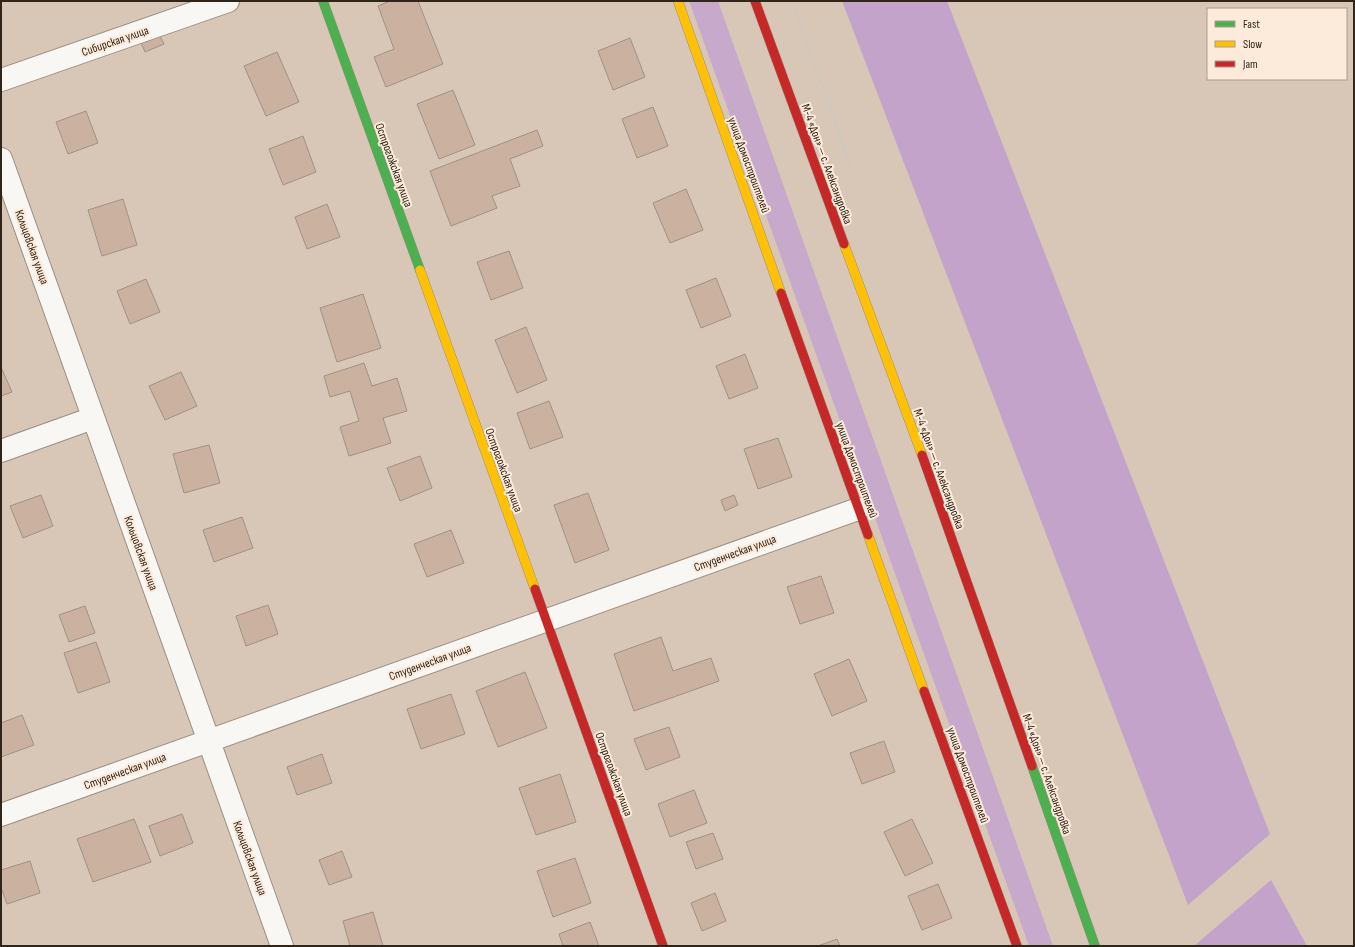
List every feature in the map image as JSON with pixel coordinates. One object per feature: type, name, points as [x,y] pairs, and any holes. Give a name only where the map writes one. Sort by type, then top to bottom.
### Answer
[{"type":"street","name":"Сибирская улица","points":[[1,80],[228,1]]},
{"type":"street","name":"Острогожская улица","points":[[323,1],[663,946]]},
{"type":"street","name":"улица Домостроителей","points":[[678,1],[858,509],[1017,946]]},
{"type":"street","name":"М-4 «Дон» — с. Александровка","points":[[755,1],[927,471],[1095,946]]},
{"type":"street","name":"Кольцовская улица","points":[[1,159],[282,946]]},
{"type":"street","points":[[1,451],[93,418]]},
{"type":"street","name":"Студенческая улица","points":[[1,816],[858,509]]},
{"type":"path","points":[[792,1],[852,171]]},
{"type":"shaded area","points":[[689,1],[718,1],[1053,946],[1029,946]]},
{"type":"shaded area","points":[[842,1],[947,1],[1270,834],[1188,905]]},
{"type":"shaded area","points":[[1271,880],[1307,946],[1194,946]]},
{"type":"building","points":[[390,1],[418,1],[443,64],[386,87],[374,57],[394,49],[378,6]]},
{"type":"building","points":[[157,30],[164,44],[145,52],[139,38]]},
{"type":"building","points":[[630,38],[645,77],[613,90],[598,51]]},
{"type":"building","points":[[277,52],[299,102],[266,116],[244,66]]},
{"type":"building","points":[[453,90],[475,145],[439,159],[417,104]]},
{"type":"building","points":[[653,107],[668,146],[637,158],[622,119]]},
{"type":"building","points":[[86,111],[98,143],[68,154],[56,122]]},
{"type":"building","points":[[537,130],[543,146],[510,159],[520,186],[492,196],[497,208],[451,226],[430,171]]},
{"type":"building","points":[[303,136],[316,172],[283,185],[269,149]]},
{"type":"building","points":[[686,189],[703,230],[670,243],[653,203]]},
{"type":"building","points":[[123,199],[137,245],[102,256],[88,210]]},
{"type":"building","points":[[327,204],[340,237],[307,249],[295,217]]},
{"type":"building","points":[[509,251],[523,288],[491,300],[477,262]]},
{"type":"building","points":[[716,278],[731,316],[701,328],[686,290]]},
{"type":"building","points":[[146,279],[160,312],[130,324],[117,291]]},
{"type":"building","points":[[363,294],[381,348],[337,362],[320,308]]},
{"type":"building","points":[[526,327],[547,380],[517,393],[495,340]]},
{"type":"building","points":[[745,354],[758,388],[729,399],[716,366]]},
{"type":"building","points":[[364,363],[372,386],[397,378],[407,411],[383,418],[391,443],[349,456],[340,427],[359,421],[350,391],[330,397],[324,376]]},
{"type":"building","points":[[1,367],[12,392],[1,396]]},
{"type":"building","points":[[181,372],[197,406],[165,420],[149,386]]},
{"type":"building","points":[[549,401],[563,437],[530,449],[517,413]]},
{"type":"building","points":[[778,438],[792,477],[758,489],[744,449]]},
{"type":"building","points":[[209,445],[220,483],[184,493],[173,454]]},
{"type":"building","points":[[420,456],[432,488],[400,501],[387,468]]},
{"type":"building","points":[[588,493],[609,550],[575,563],[554,505]]},
{"type":"building","points":[[41,495],[53,526],[23,538],[10,506]]},
{"type":"building","points":[[734,495],[738,505],[725,511],[721,500]]},
{"type":"building","points":[[242,517],[253,548],[214,562],[203,530]]},
{"type":"building","points":[[451,530],[464,563],[427,577],[414,544]]},
{"type":"building","points":[[821,576],[834,613],[800,624],[787,587]]},
{"type":"building","points":[[268,605],[278,634],[246,646],[236,616]]},
{"type":"building","points":[[85,606],[95,633],[69,642],[59,615]]},
{"type":"building","points":[[661,637],[673,671],[711,658],[719,681],[634,711],[614,654]]},
{"type":"building","points":[[96,642],[110,682],[78,693],[64,653]]},
{"type":"building","points":[[849,659],[867,701],[832,716],[814,674]]},
{"type":"building","points":[[525,672],[547,728],[498,747],[476,691]]},
{"type":"building","points":[[451,694],[465,734],[421,749],[407,709]]},
{"type":"building","points":[[22,715],[34,745],[1,757],[1,723]]},
{"type":"building","points":[[669,727],[680,757],[646,770],[634,739]]},
{"type":"building","points":[[884,741],[895,772],[862,784],[850,753]]},
{"type":"building","points":[[322,754],[332,783],[297,795],[287,767]]},
{"type":"building","points":[[560,774],[576,822],[536,835],[519,788]]},
{"type":"building","points":[[694,790],[707,823],[670,837],[658,804]]},
{"type":"building","points":[[182,814],[193,843],[160,856],[149,826]]},
{"type":"building","points":[[134,819],[151,862],[93,882],[77,839]]},
{"type":"building","points":[[912,819],[933,863],[905,876],[884,832]]},
{"type":"building","points":[[713,833],[723,859],[696,869],[686,842]]},
{"type":"building","points":[[342,851],[352,877],[329,885],[319,860]]},
{"type":"building","points":[[575,858],[591,903],[553,917],[537,871]]},
{"type":"building","points":[[30,861],[40,893],[7,904],[1,887],[1,870]]},
{"type":"building","points":[[938,884],[952,918],[922,930],[908,896]]},
{"type":"building","points":[[715,893],[726,921],[702,931],[691,903]]},
{"type":"building","points":[[373,912],[383,946],[350,946],[343,921]]},
{"type":"building","points":[[590,922],[599,946],[563,946],[559,934]]},
{"type":"building","points":[[837,939],[840,946],[818,946]]},
{"type":"traffic: fast","points":[[323,1],[420,270]]},
{"type":"traffic: fast","points":[[1032,766],[1095,946]]},
{"type":"traffic: slow","points":[[678,1],[781,293]]},
{"type":"traffic: slow","points":[[844,244],[922,455]]},
{"type":"traffic: slow","points":[[420,270],[535,589]]},
{"type":"traffic: slow","points":[[868,535],[924,691]]},
{"type":"traffic: jam","points":[[755,1],[844,244]]},
{"type":"traffic: jam","points":[[781,293],[868,535]]},
{"type":"traffic: jam","points":[[922,455],[1032,766]]},
{"type":"traffic: jam","points":[[535,589],[663,946]]},
{"type":"traffic: jam","points":[[924,691],[1017,946]]}]
